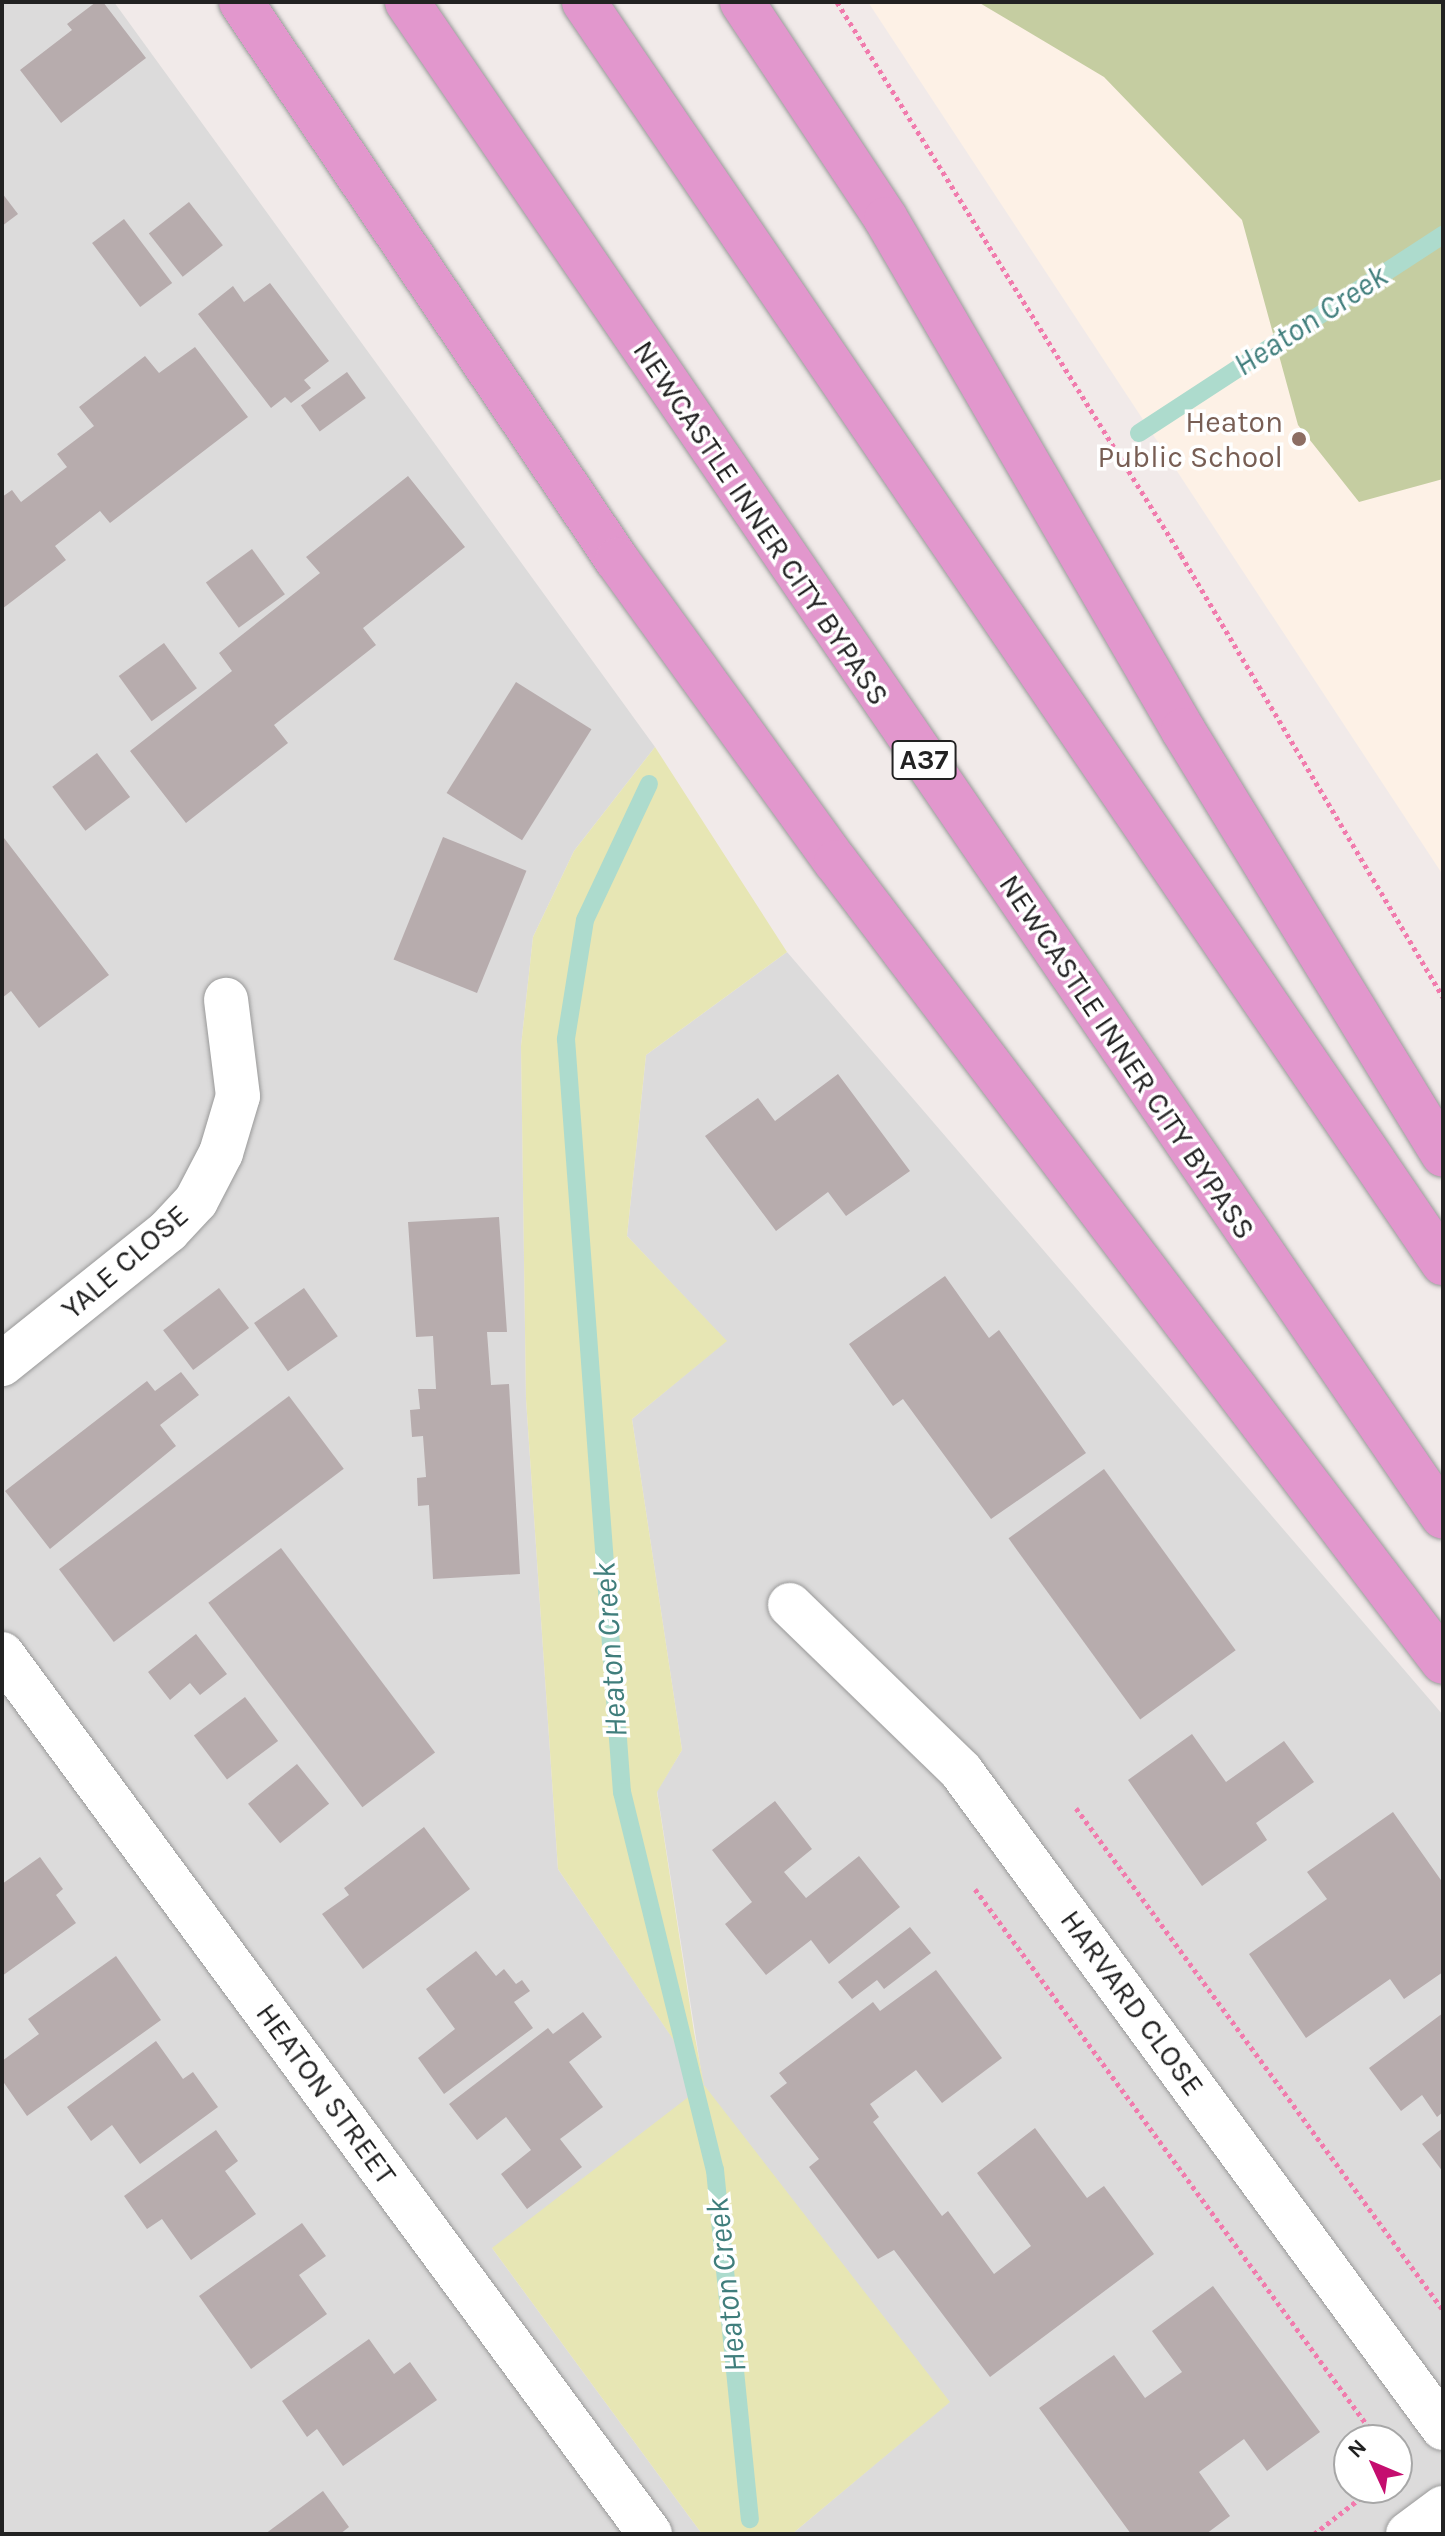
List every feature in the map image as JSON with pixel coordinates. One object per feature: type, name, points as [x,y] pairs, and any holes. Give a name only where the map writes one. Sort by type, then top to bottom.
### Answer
[{"type":"highway","points":[[241,2],[529,432],[754,749],[1090,1203],[1443,1662]]},
{"type":"highway","name":"NEWCASTLE INNER CITY BYPASS","points":[[407,2],[1443,1517]]},
{"type":"highway","points":[[584,2],[1443,1263]]},
{"type":"highway","points":[[742,2],[886,219],[1183,730],[1443,1155]]},
{"type":"street","name":"YALE CLOSE","points":[[2,1364],[168,1231],[196,1201],[221,1153],[238,1096],[226,1000]]},
{"type":"street","name":"HARVARD CLOSE","points":[[790,1605],[961,1771],[1443,2428]]},
{"type":"street","name":"HEATON STREET","points":[[2,1654],[650,2534]]},
{"type":"street","points":[[1408,2534],[1443,2508]]},
{"type":"path","points":[[837,2],[1181,555],[1443,997]]},
{"type":"path","points":[[1076,1808],[1443,2310]]},
{"type":"path","points":[[973,1884],[1366,2424]]},
{"type":"path","points":[[1314,2534],[1354,2504]]},
{"type":"shaded area","points":[[2,2],[114,2],[655,747],[574,851],[533,937],[521,1046],[526,1399],[558,1869],[703,2083],[657,1791],[682,1750],[632,1419],[726,1341],[627,1236],[646,1055],[787,952],[1443,1715],[1443,2534],[792,2534],[949,2402],[492,2248],[702,2534],[2,2534]]},
{"type":"shaded area","name":"Heaton Public School","points":[[868,2],[1443,2],[1443,875]]},
{"type":"green space","points":[[978,2],[1443,2],[1443,479],[1359,502],[1298,425],[1242,220],[1104,77]]},
{"type":"green space","points":[[655,747],[787,952],[646,1055],[627,1236],[727,1341],[632,1419],[682,1750],[657,1792],[704,2085],[558,1869],[526,1399],[521,1046],[533,937],[574,851]]},
{"type":"green space","points":[[704,2085],[950,2402],[792,2534],[702,2534],[492,2248]]},
{"type":"building","points":[[96,2],[103,2],[146,58],[61,123],[20,70],[72,30],[67,24]]},
{"type":"building","points":[[2,193],[18,214],[2,226]]},
{"type":"building","points":[[189,202],[223,245],[183,277],[149,233]]},
{"type":"building","points":[[124,219],[172,283],[140,307],[92,243]]},
{"type":"building","points":[[270,283],[329,361],[304,380],[311,388],[291,403],[285,397],[271,408],[198,314],[233,286],[244,302]]},
{"type":"building","points":[[195,347],[248,417],[110,523],[100,511],[55,546],[66,560],[2,609],[2,497],[12,490],[21,502],[67,467],[57,454],[94,426],[79,407],[145,356],[159,373]]},
{"type":"building","points":[[347,372],[366,398],[320,431],[301,406]]},
{"type":"building","points":[[408,476],[465,547],[363,628],[376,645],[274,725],[288,743],[186,823],[130,751],[232,671],[219,653],[320,573],[306,557]]},
{"type":"building","points":[[252,549],[285,594],[239,628],[206,583]]},
{"type":"building","points":[[164,643],[197,688],[152,721],[119,676]]},
{"type":"building","points":[[516,682],[591,729],[522,840],[447,793]]},
{"type":"building","points":[[97,753],[130,797],[85,831],[52,787]]},
{"type":"building","points":[[443,837],[526,871],[477,993],[394,959]]},
{"type":"building","points":[[4,838],[109,975],[39,1028],[11,991],[2,998]]},
{"type":"building","points":[[838,1074],[910,1171],[846,1216],[828,1192],[776,1231],[705,1136],[758,1098],[775,1121]]},
{"type":"building","points":[[499,1217],[507,1332],[487,1332],[491,1385],[509,1384],[520,1574],[433,1579],[429,1505],[418,1506],[417,1478],[426,1477],[423,1436],[412,1437],[410,1410],[420,1409],[418,1389],[436,1389],[433,1336],[416,1337],[408,1222]]},
{"type":"building","points":[[945,1276],[989,1338],[999,1330],[1086,1453],[991,1519],[903,1399],[893,1406],[849,1344]]},
{"type":"building","points":[[219,1288],[249,1328],[193,1370],[163,1330]]},
{"type":"building","points":[[304,1288],[338,1336],[288,1371],[254,1323]]},
{"type":"building","points":[[181,1372],[199,1395],[160,1425],[176,1446],[50,1549],[5,1491],[147,1381],[155,1391]]},
{"type":"building","points":[[289,1396],[344,1469],[114,1642],[59,1569]]},
{"type":"building","points":[[1104,1469],[1236,1650],[1140,1720],[1009,1538]]},
{"type":"building","points":[[281,1548],[435,1752],[362,1807],[208,1603]]},
{"type":"building","points":[[196,1634],[227,1674],[200,1695],[190,1683],[170,1700],[148,1672]]},
{"type":"building","points":[[245,1697],[278,1741],[227,1779],[194,1736]]},
{"type":"building","points":[[1192,1734],[1226,1782],[1284,1741],[1314,1782],[1256,1823],[1267,1840],[1202,1886],[1128,1780]]},
{"type":"building","points":[[297,1764],[329,1804],[280,1843],[248,1804]]},
{"type":"building","points":[[775,1801],[812,1849],[784,1872],[806,1898],[859,1856],[900,1907],[829,1964],[811,1940],[766,1975],[725,1924],[752,1902],[712,1850]]},
{"type":"building","points":[[1393,1812],[1443,1883],[1443,1972],[1404,1999],[1390,1979],[1306,2038],[1249,1954],[1327,1899],[1307,1872]]},
{"type":"building","points":[[424,1827],[470,1889],[363,1969],[322,1914],[349,1895],[344,1888]]},
{"type":"building","points":[[40,1857],[63,1889],[56,1895],[76,1923],[2,1976],[2,1884]]},
{"type":"building","points":[[910,1927],[931,1953],[884,1989],[877,1980],[852,1999],[838,1982]]},
{"type":"building","points":[[476,1951],[496,1976],[504,1969],[516,1984],[522,1980],[530,1991],[514,2002],[533,2028],[444,2094],[418,2058],[455,2029],[426,1989]]},
{"type":"building","points":[[116,1956],[161,2020],[27,2116],[2,2080],[2,2061],[39,2034],[28,2019]]},
{"type":"building","points":[[936,1970],[1002,2058],[942,2103],[916,2070],[870,2104],[879,2117],[873,2122],[942,2216],[948,2211],[994,2274],[1031,2246],[977,2173],[1035,2128],[1087,2198],[1104,2186],[1154,2254],[990,2377],[894,2250],[878,2259],[809,2167],[819,2159],[770,2096],[787,2083],[779,2073],[873,2002],[880,2011]]},
{"type":"building","points":[[583,2012],[602,2037],[569,2062],[603,2107],[560,2139],[582,2167],[527,2209],[501,2174],[531,2150],[506,2117],[477,2140],[449,2104],[548,2028],[553,2034]]},
{"type":"building","points":[[1443,2013],[1443,2112],[1437,2117],[1422,2095],[1401,2111],[1369,2068]]},
{"type":"building","points":[[156,2041],[183,2079],[193,2072],[218,2107],[140,2164],[112,2125],[91,2141],[67,2107]]},
{"type":"building","points":[[1443,2128],[1443,2172],[1422,2144]]},
{"type":"building","points":[[216,2130],[238,2161],[225,2171],[256,2214],[191,2260],[162,2219],[147,2229],[124,2196]]},
{"type":"building","points":[[302,2223],[326,2256],[299,2275],[327,2314],[251,2369],[199,2296]]},
{"type":"building","points":[[1213,2286],[1320,2432],[1267,2471],[1244,2439],[1199,2472],[1230,2516],[1206,2534],[1131,2534],[1039,2408],[1114,2355],[1145,2398],[1182,2372],[1152,2331]]},
{"type":"building","points":[[369,2339],[394,2374],[410,2362],[437,2400],[343,2466],[317,2429],[307,2437],[282,2401]]},
{"type":"building","points":[[323,2491],[349,2527],[340,2534],[265,2534]]},
{"type":"waterway","name":"Heaton Creek","points":[[1139,433],[1443,235]]},
{"type":"waterway","name":"Heaton Creek","points":[[649,784],[585,920],[566,1039],[622,1792],[715,2170],[750,2519]]},
{"type":"place","name":"Heaton Public School","points":[[1299,439]]}]
